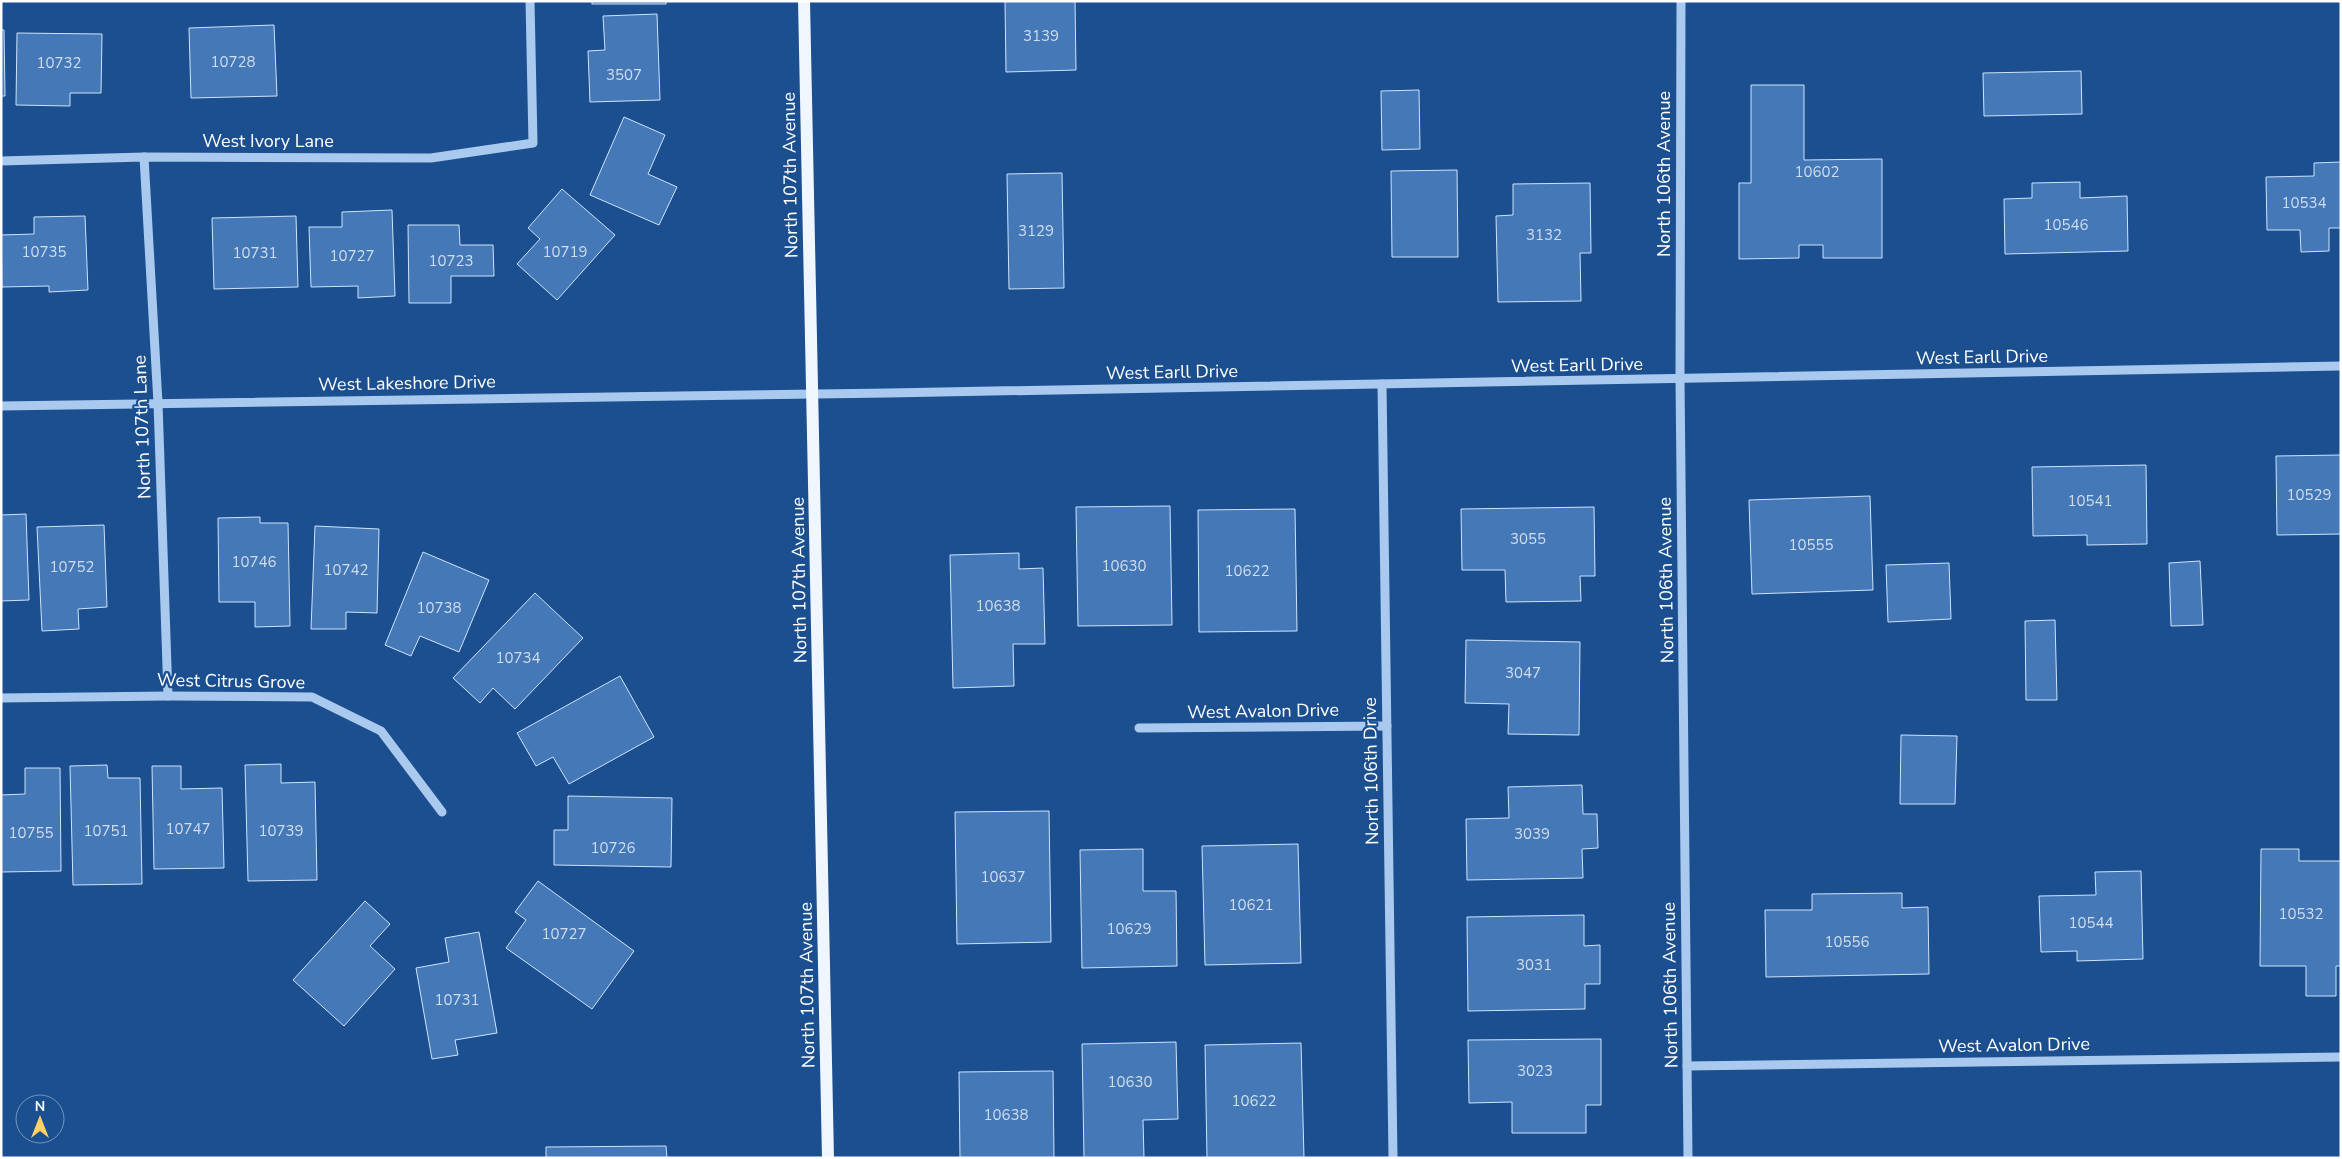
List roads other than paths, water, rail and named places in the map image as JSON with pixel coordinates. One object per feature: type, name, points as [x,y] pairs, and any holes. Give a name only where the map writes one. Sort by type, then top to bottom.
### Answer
[{"type":"main road","name":"North 107th Avenue","points":[[804,1],[828,1158]]},
{"type":"street","name":"West Ivory Lane","points":[[1,161],[144,157],[431,158],[533,143],[530,1]]},
{"type":"street","name":"North 106th Avenue","points":[[1681,1],[1680,379],[1688,1158]]},
{"type":"street","name":"North 107th Lane","points":[[144,157],[158,403],[168,696]]},
{"type":"street","name":"West Earll Drive","points":[[813,394],[2341,366]]},
{"type":"street","name":"North 106th Drive","points":[[1382,384],[1393,1158]]},
{"type":"street","name":"West Lakeshore Drive","points":[[1,406],[813,394]]},
{"type":"street","name":"West Citrus Grove","points":[[1,698],[312,697],[381,731],[442,812]]},
{"type":"street","name":"West Avalon Drive","points":[[1139,728],[1387,726]]},
{"type":"street","name":"West Avalon Drive","points":[[1688,1066],[2341,1057]]}]
